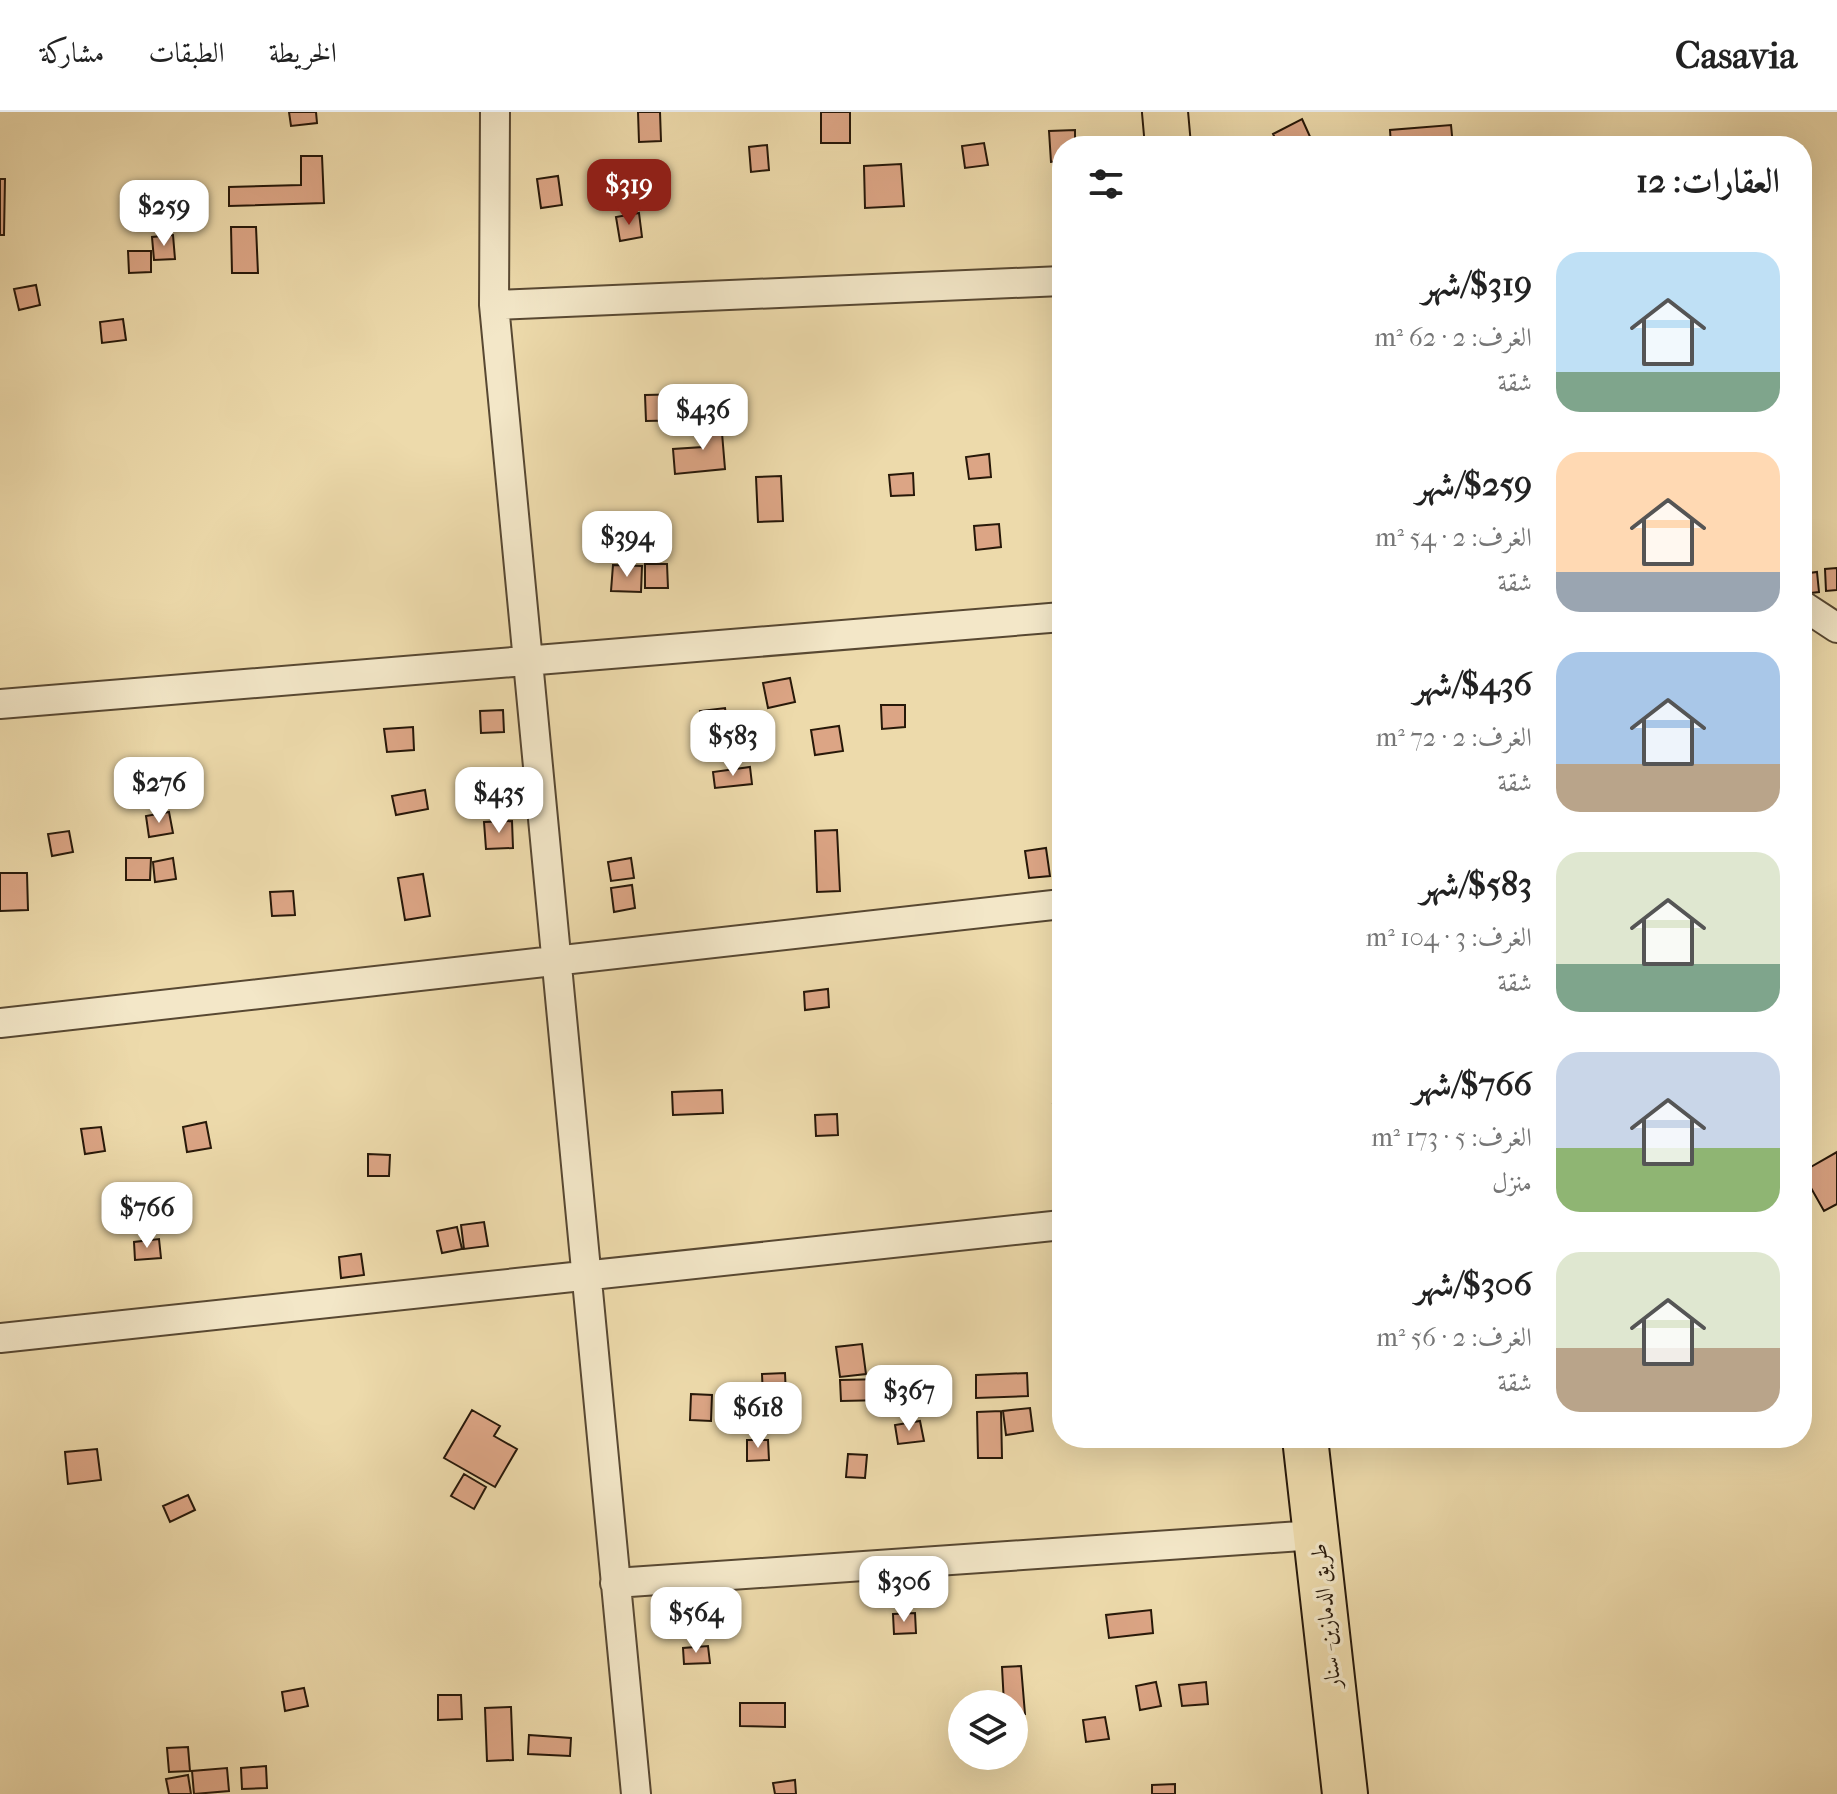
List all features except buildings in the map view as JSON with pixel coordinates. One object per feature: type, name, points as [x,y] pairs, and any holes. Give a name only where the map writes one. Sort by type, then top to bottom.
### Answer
[{"type":"highway","points":[[1165,112],[1167,136]]},
{"type":"highway","name":"طريق الدمازين- سنار","points":[[1306,1448],[1345,1794]]},
{"type":"street","points":[[495,112],[494,305],[636,1794]]},
{"type":"street","points":[[494,305],[1052,281]]},
{"type":"street","points":[[1812,612],[1837,628]]},
{"type":"street","points":[[0,704],[1052,618]]},
{"type":"street","points":[[0,1023],[1052,905]]},
{"type":"street","points":[[0,1338],[1052,1226]]},
{"type":"street","points":[[615,1583],[1316,1535]]}]
